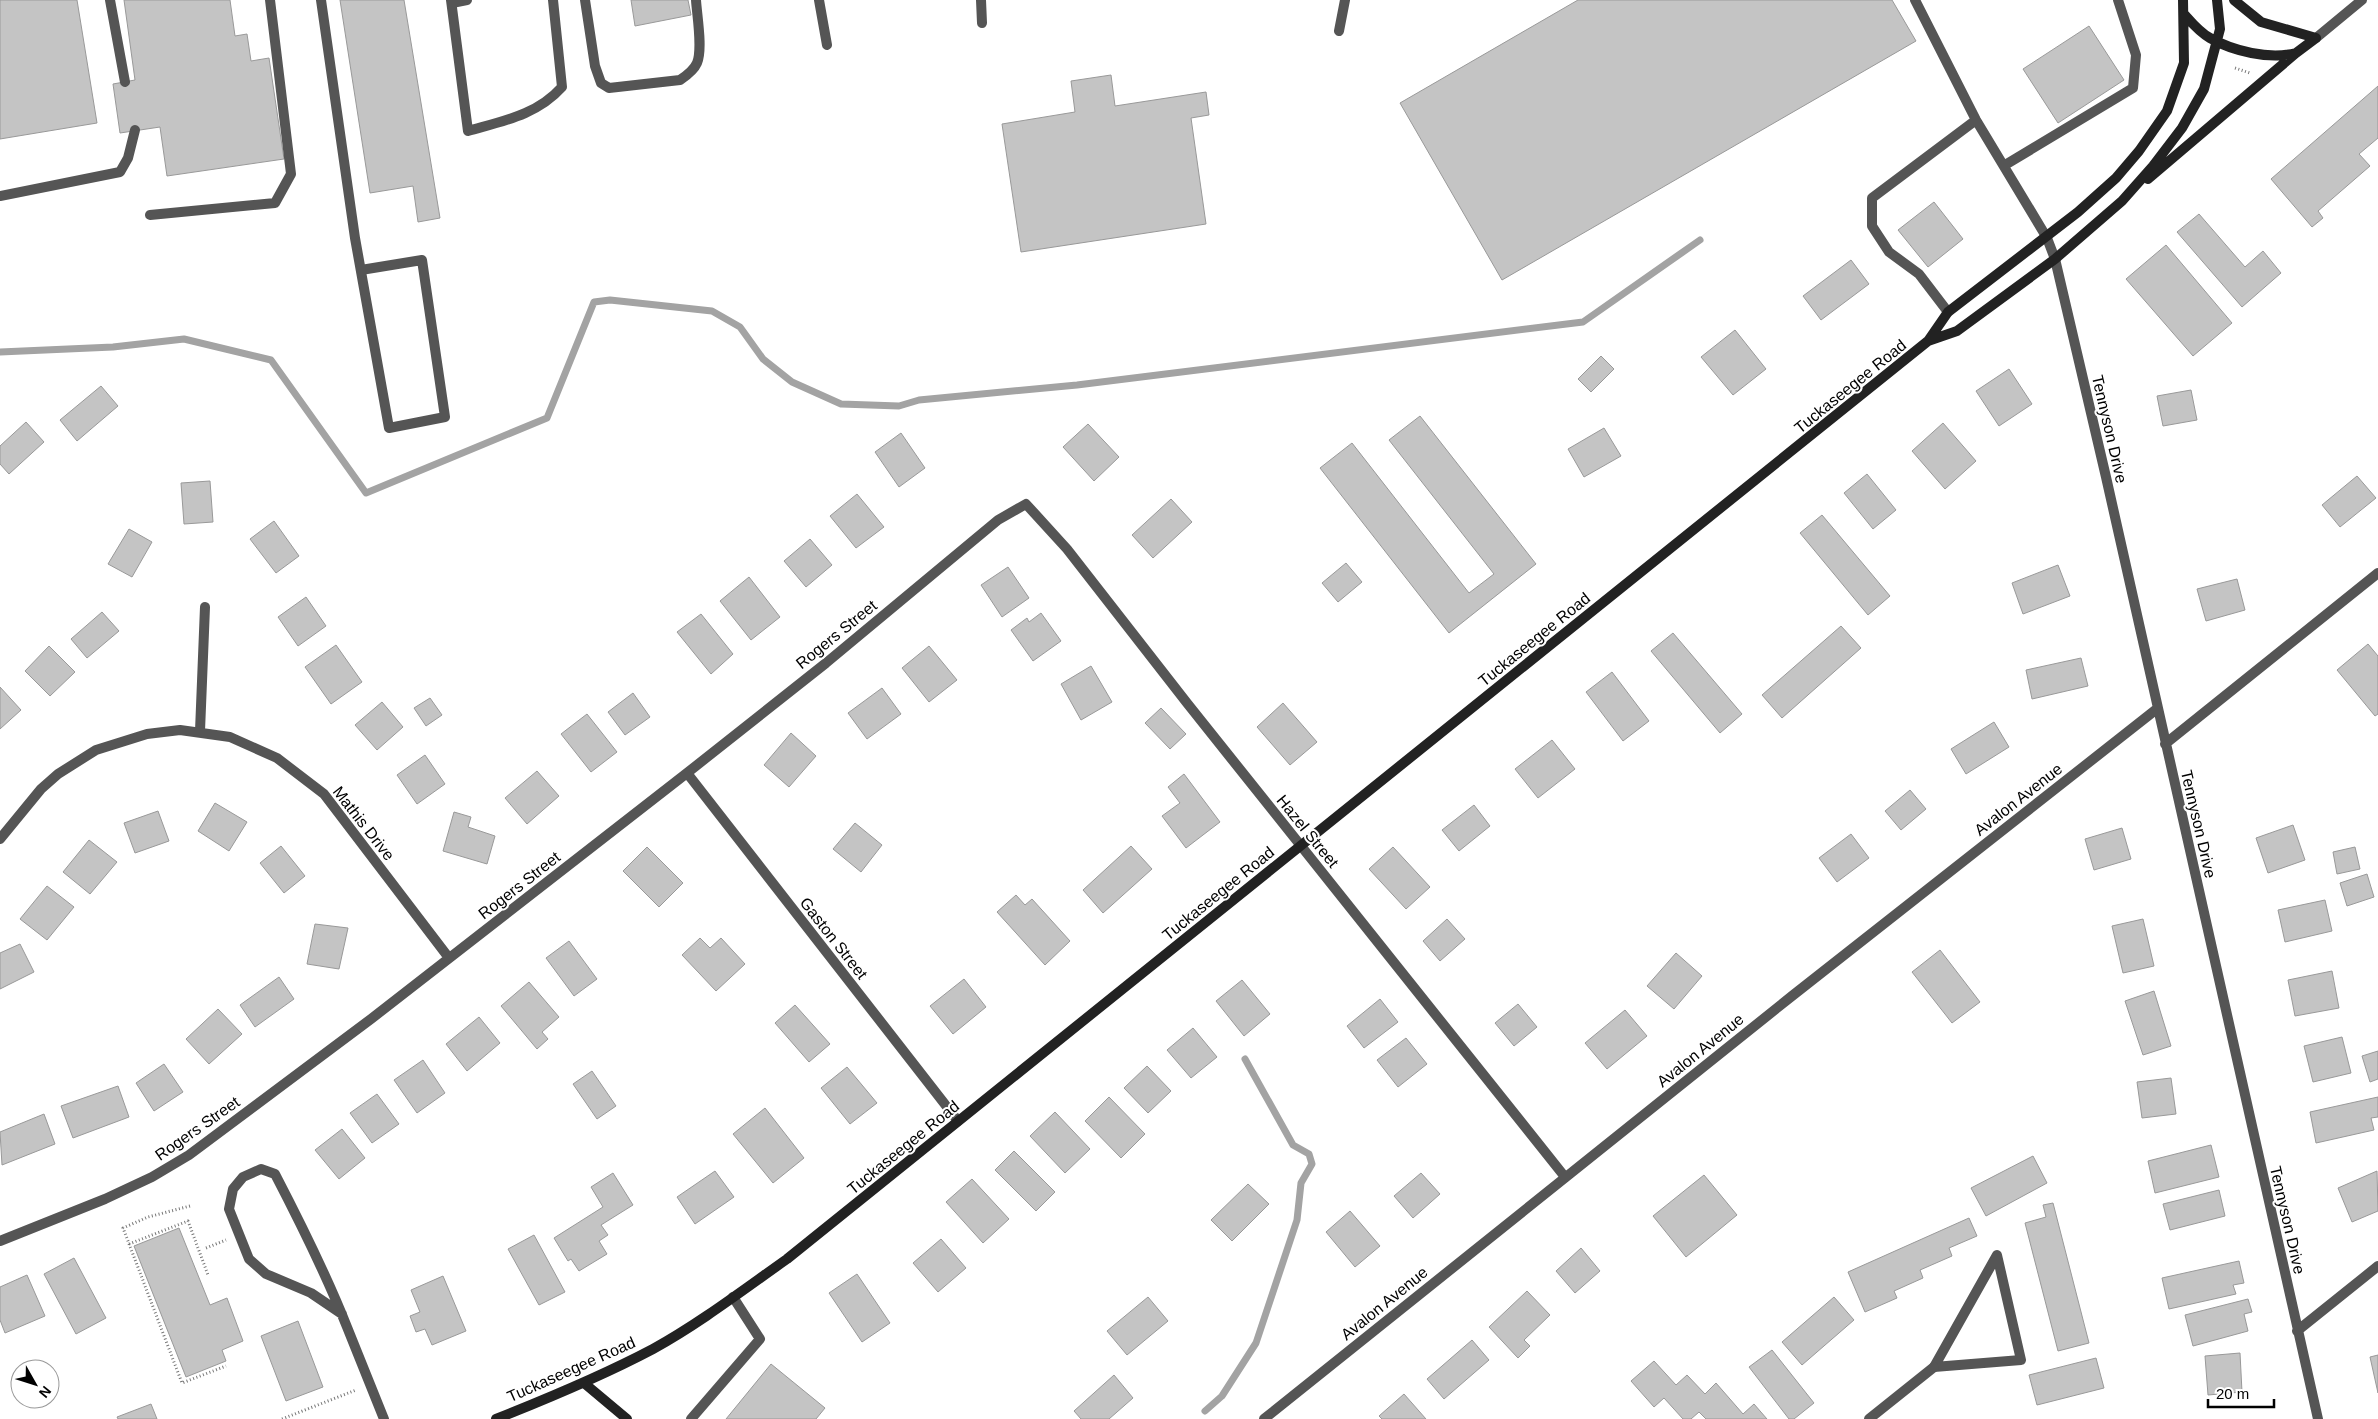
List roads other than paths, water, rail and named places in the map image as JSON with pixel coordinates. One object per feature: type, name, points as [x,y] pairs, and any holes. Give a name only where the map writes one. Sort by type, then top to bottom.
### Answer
[{"type":"main road","name":"Tuckaseegee Road","points":[[496,1419],[584,1382],[654,1348],[733,1297],[787,1259],[1928,341],[1948,312],[2047,238],[2078,212],[2116,178],[2139,151],[2166,111],[2184,62],[2183,0]]},
{"type":"main road","name":"Tuckaseegee Road","points":[[1928,341],[1957,331],[2055,259],[2122,201],[2153,166],[2182,128],[2204,89],[2220,29],[2217,0]]},
{"type":"main road","points":[[2234,0],[2261,22],[2316,38]]},
{"type":"main road","points":[[2184,14],[2196,27],[2216,41],[2267,56],[2296,53]]},
{"type":"main road","points":[[2122,201],[2316,38]]},
{"type":"main road","points":[[584,1382],[627,1419]]},
{"type":"street","points":[[110,0],[125,82]]},
{"type":"street","points":[[150,215],[275,203],[291,174],[270,0]]},
{"type":"street","points":[[321,0],[361,270],[389,428],[445,417],[422,260],[361,270]]},
{"type":"street","points":[[467,0],[452,1],[468,131],[524,115],[553,97],[562,87],[553,0]]},
{"type":"street","points":[[585,0],[595,66],[601,82],[610,88],[680,80],[688,74],[697,63],[699,48],[696,0]]},
{"type":"street","points":[[819,0],[827,45]]},
{"type":"street","points":[[981,0],[982,23]]},
{"type":"street","points":[[1339,31],[1345,0]]},
{"type":"street","name":"Tennyson Drive","points":[[1915,0],[1976,120],[2005,165],[2047,238],[2055,259],[2318,1419]]},
{"type":"street","points":[[2005,165],[2133,88],[2136,55],[2118,0]]},
{"type":"street","points":[[2316,38],[2362,0]]},
{"type":"street","points":[[1948,312],[1919,274],[1889,252],[1872,226],[1872,198],[1976,120]]},
{"type":"street","points":[[0,196],[120,172],[128,158],[135,130]]},
{"type":"street","name":"Hazel Street","points":[[1026,504],[1067,549],[1565,1178]]},
{"type":"street","name":"Rogers Street","points":[[0,1241],[105,1199],[152,1177],[189,1155],[449,958],[687,773],[826,662],[998,520],[1026,504]]},
{"type":"street","points":[[2166,744],[2378,573]]},
{"type":"street","points":[[200,731],[205,608]]},
{"type":"street","name":"Avalon Avenue","points":[[1264,1419],[2158,708]]},
{"type":"street","name":"Mathis Drive","points":[[0,839],[41,789],[76,761],[96,750],[147,734],[180,730],[200,731],[230,737],[277,758],[324,794],[449,958]]},
{"type":"street","name":"Gaston Street","points":[[687,773],[958,1121]]},
{"type":"street","points":[[342,1314],[311,1293],[266,1274],[249,1259],[229,1209],[233,1189],[243,1177],[261,1169],[275,1174],[321,1262],[342,1314],[370,1385],[384,1419]]},
{"type":"street","points":[[1869,1419],[1934,1368],[1997,1254],[2020,1360],[1934,1368]]},
{"type":"street","points":[[2297,1331],[2378,1266]]},
{"type":"street","points":[[691,1419],[760,1339],[733,1297]]},
{"type":"waterway","points":[[0,352],[113,347],[184,339],[271,360],[366,493],[547,418],[594,302],[610,300],[712,311],[740,327],[763,359],[792,382],[841,404],[899,406],[919,400],[1077,385],[1583,322],[1700,240]]},
{"type":"waterway","points":[[1205,1411],[1222,1396],[1256,1343],[1297,1220],[1301,1183],[1312,1164],[1309,1154],[1293,1145],[1245,1059]]}]
